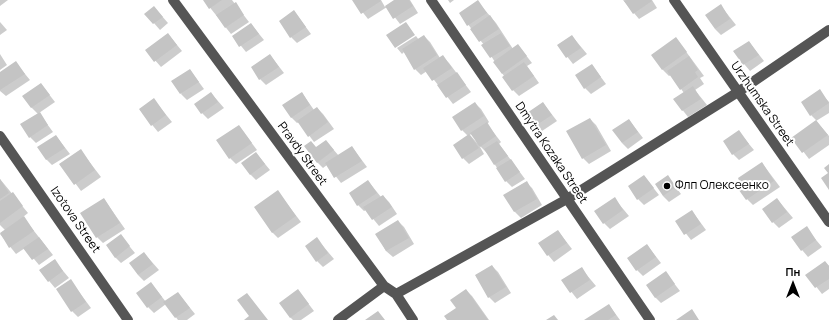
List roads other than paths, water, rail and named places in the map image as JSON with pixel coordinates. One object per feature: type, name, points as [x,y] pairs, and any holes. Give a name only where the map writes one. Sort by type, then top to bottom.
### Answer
[{"type":"street","name":"Pravdy Street","points":[[173,0],[384,286],[396,294],[413,320]]},
{"type":"street","name":"Dmytra Kozaka Street","points":[[431,0],[650,320]]},
{"type":"street","name":"Urzhumska Street","points":[[674,0],[829,222]]},
{"type":"street","points":[[396,294],[567,199],[738,92],[829,30]]},
{"type":"street","name":"Izotova Street","points":[[0,136],[128,320]]},
{"type":"street","points":[[338,320],[384,286]]},
{"type":"place","name":"Флп Олексеенко","points":[[667,186]]}]
